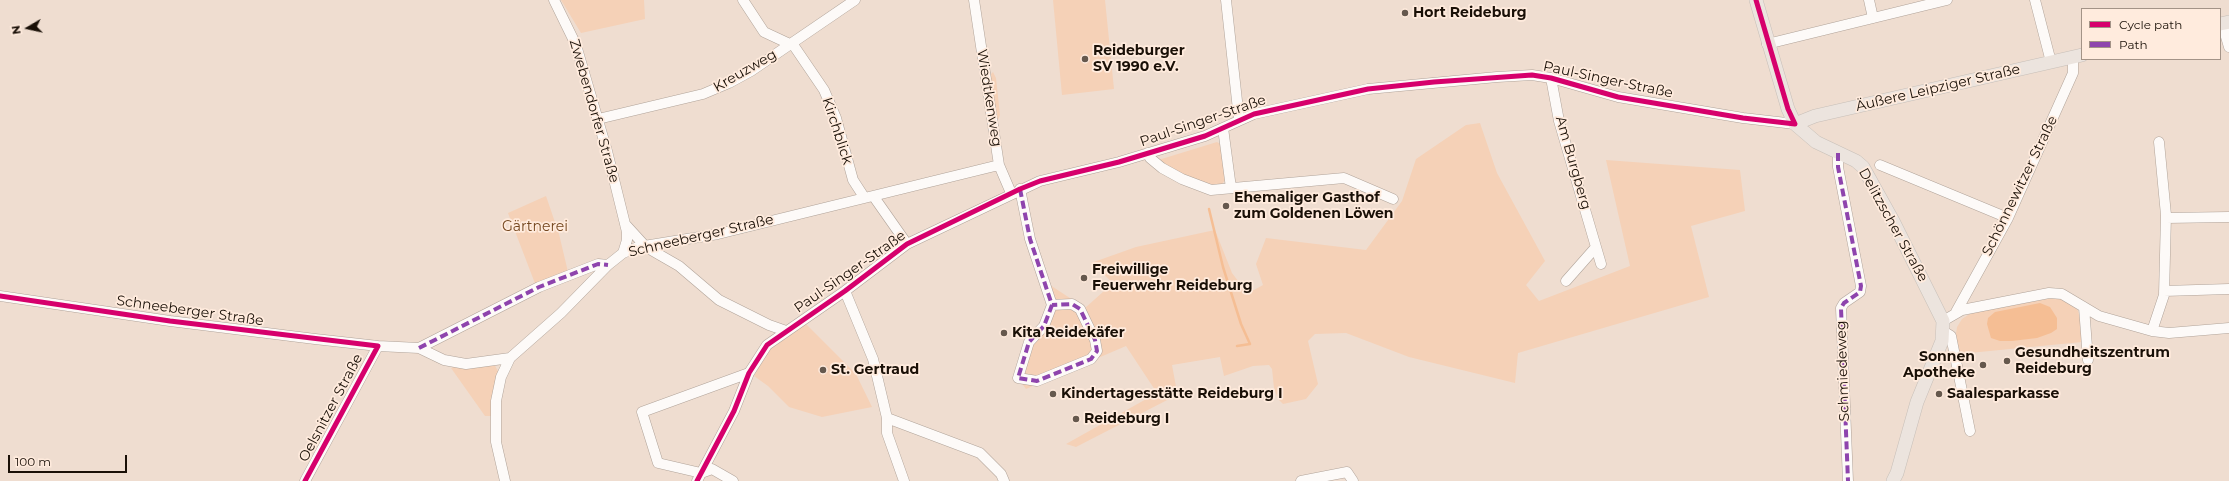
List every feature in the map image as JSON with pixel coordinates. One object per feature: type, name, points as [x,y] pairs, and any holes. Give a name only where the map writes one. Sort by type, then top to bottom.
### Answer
[{"type":"main road","name":"Delitzscher Straße","points":[[1756,0],[1767,44],[1788,109],[1795,124],[1816,142],[1856,161],[1868,174],[1939,311],[1943,326]]},
{"type":"main road","name":"Äußere Leipziger Straße","points":[[1795,124],[1815,116],[2077,56]]},
{"type":"main road","points":[[1893,481],[1897,473],[1916,402],[1937,354],[1943,326]]},
{"type":"street","name":"Zwebendorfer Straße","points":[[554,0],[576,45],[598,120],[625,224],[627,240],[622,254]]},
{"type":"street","name":"Kirchblick","points":[[743,0],[764,32],[791,44],[816,77],[831,103],[853,180],[869,197]]},
{"type":"street","name":"Kreuzweg","points":[[598,120],[711,91],[751,71],[855,0]]},
{"type":"street","name":"Wiedtkenweg","points":[[974,0],[999,165],[1015,191]]},
{"type":"street","points":[[1226,0],[1238,119]]},
{"type":"street","points":[[1869,0],[1873,18]]},
{"type":"street","points":[[1767,44],[1947,0]]},
{"type":"street","points":[[2035,0],[2051,62]]},
{"type":"street","points":[[2224,23],[2229,47]]},
{"type":"street","name":"Schönnewitzer Straße","points":[[1956,312],[2008,218],[2073,73],[2077,56]]},
{"type":"street","name":"Paul-Singer-Straße","points":[[699,477],[734,411],[749,373],[767,345],[845,292],[907,244],[1015,191],[1049,178],[1148,153],[1205,136],[1238,119],[1254,114],[1368,89],[1497,77],[1532,75],[1551,78],[1618,97],[1743,118],[1795,124]]},
{"type":"street","name":"Am Burgberg","points":[[1551,78],[1559,121],[1601,264]]},
{"type":"street","points":[[1223,128],[1231,188]]},
{"type":"street","points":[[2152,331],[2164,291],[2166,218],[2159,142]]},
{"type":"street","points":[[1148,153],[1150,158],[1162,168],[1199,187],[1211,190],[1344,178],[1393,199]]},
{"type":"street","name":"Schmiedeweg","points":[[1838,153],[1838,167],[1861,286],[1860,292],[1844,303],[1841,308],[1848,481]]},
{"type":"street","name":"Schneeberger Straße","points":[[419,348],[539,287],[598,264],[608,265],[630,249],[718,234],[999,165]]},
{"type":"street","points":[[1880,166],[2008,218]]},
{"type":"street","points":[[1015,191],[1052,305],[1044,326],[1029,342],[1018,378],[1037,381],[1091,359],[1097,351],[1095,340],[1080,309],[1072,304],[1052,305]]},
{"type":"street","name":"Paul-Singer-Straße","points":[[869,197],[907,244]]},
{"type":"street","points":[[2166,218],[2229,217]]},
{"type":"street","name":"Zwebendorfer Straße","points":[[625,224],[646,247],[679,266],[718,300],[786,331]]},
{"type":"street","points":[[1566,281],[1596,248]]},
{"type":"street","points":[[505,481],[496,442],[496,401],[501,377],[510,358],[561,313],[608,265]]},
{"type":"street","points":[[2164,291],[2229,289]]},
{"type":"street","points":[[845,292],[873,359],[887,418],[887,434],[904,481]]},
{"type":"street","points":[[1970,432],[1951,336],[1943,326],[1956,312],[2049,293],[2062,294],[2099,316],[2152,331],[2169,333],[2229,328]]},
{"type":"street","name":"Schneeberger Straße","points":[[0,296],[170,321],[378,346],[419,348],[444,360],[466,364],[510,358]]},
{"type":"street","points":[[2084,308],[2088,360]]},
{"type":"street","name":"Oelsnitzer Straße","points":[[305,481],[378,346]]},
{"type":"street","points":[[733,481],[712,469],[699,477],[658,463],[642,412],[749,373]]},
{"type":"street","points":[[887,418],[980,452],[1001,474],[1004,481]]},
{"type":"street","points":[[1301,481],[1347,472],[1353,481]]},
{"type":"green space","points":[[561,0],[644,0],[645,19],[581,33]]},
{"type":"green space","name":"Reideburger SV 1990 e.V.","points":[[1053,0],[1105,0],[1114,89],[1062,95]]},
{"type":"green space","points":[[993,72],[996,78],[1000,115],[998,120],[990,75]]},
{"type":"green space","points":[[1480,123],[1497,173],[1545,261],[1526,285],[1539,301],[1630,266],[1606,160],[1740,170],[1745,211],[1691,226],[1709,297],[1518,353],[1515,383],[1409,357],[1346,333],[1315,334],[1308,341],[1318,384],[1306,399],[1283,404],[1278,399],[1274,388],[1272,369],[1269,365],[1253,366],[1224,376],[1220,357],[1172,365],[1177,392],[1175,396],[1076,447],[1066,444],[1157,393],[1126,346],[1026,389],[1018,378],[1029,342],[1055,311],[1047,283],[1085,308],[1113,283],[1091,263],[1136,247],[1215,230],[1232,273],[1245,290],[1254,290],[1263,285],[1256,264],[1266,238],[1366,250],[1402,201],[1416,159],[1466,125]]},
{"type":"green space","points":[[1217,142],[1220,144],[1225,180],[1222,184],[1209,187],[1155,161]]},
{"type":"green space","name":"Gärtnerei","points":[[546,196],[559,234],[568,272],[536,286],[508,213]]},
{"type":"green space","points":[[2058,297],[2075,305],[2081,321],[2082,342],[1959,354],[1956,334],[1957,327],[1962,319],[1971,313]]},
{"type":"green space","points":[[806,324],[856,374],[872,407],[822,417],[789,407],[768,386],[754,376],[769,350]]},
{"type":"green space","points":[[494,364],[499,373],[492,416],[485,416],[451,368],[457,366],[475,368]]},
{"type":"shaded area","points":[[2040,303],[2050,307],[2057,318],[2057,329],[2037,338],[2000,341],[1991,338],[1987,324],[1988,318],[1995,312]]},
{"type":"waterway","points":[[1209,209],[1223,267],[1241,324],[1250,344],[1237,346]]},
{"type":"marked path","points":[[1838,153],[1838,167],[1861,286],[1860,292],[1844,303],[1841,308],[1848,481]]},
{"type":"marked path","points":[[1020,189],[1030,239],[1052,305],[1044,326],[1029,342],[1018,378],[1037,381],[1091,359],[1097,351],[1095,340],[1080,309],[1072,304],[1052,305]]},
{"type":"marked path","points":[[419,348],[539,287],[598,264],[608,265]]},
{"type":"cycle path","points":[[697,481],[734,411],[749,373],[767,345],[845,291],[907,244],[1020,189],[1040,181],[1119,162],[1205,136],[1254,114],[1368,89],[1434,82],[1532,75],[1551,78],[1618,97],[1743,118],[1795,124],[1788,109],[1756,0]]},
{"type":"cycle path","points":[[0,296],[170,321],[378,346],[305,481]]},
{"type":"place","name":"Hort Reideburg","points":[[1405,13]]},
{"type":"place","name":"Reideburger SV 1990 e.V.","points":[[1085,59]]},
{"type":"place","name":"Ehemaliger Gasthof zum Goldenen Löwen","points":[[1226,206]]},
{"type":"place","name":"Freiwillige Feuerwehr Reideburg","points":[[1084,278]]},
{"type":"place","name":"Kita Reidekäfer","points":[[1004,333]]},
{"type":"place","name":"Gesundheitszentrum Reideburg","points":[[2007,361]]},
{"type":"place","name":"Sonnen Apotheke","points":[[1983,365]]},
{"type":"place","name":"St. Gertraud","points":[[823,370]]},
{"type":"place","name":"Kindertagesstätte Reideburg I","points":[[1053,394]]},
{"type":"place","name":"Saalesparkasse","points":[[1939,394]]},
{"type":"place","name":"Reideburg I","points":[[1076,419]]}]
